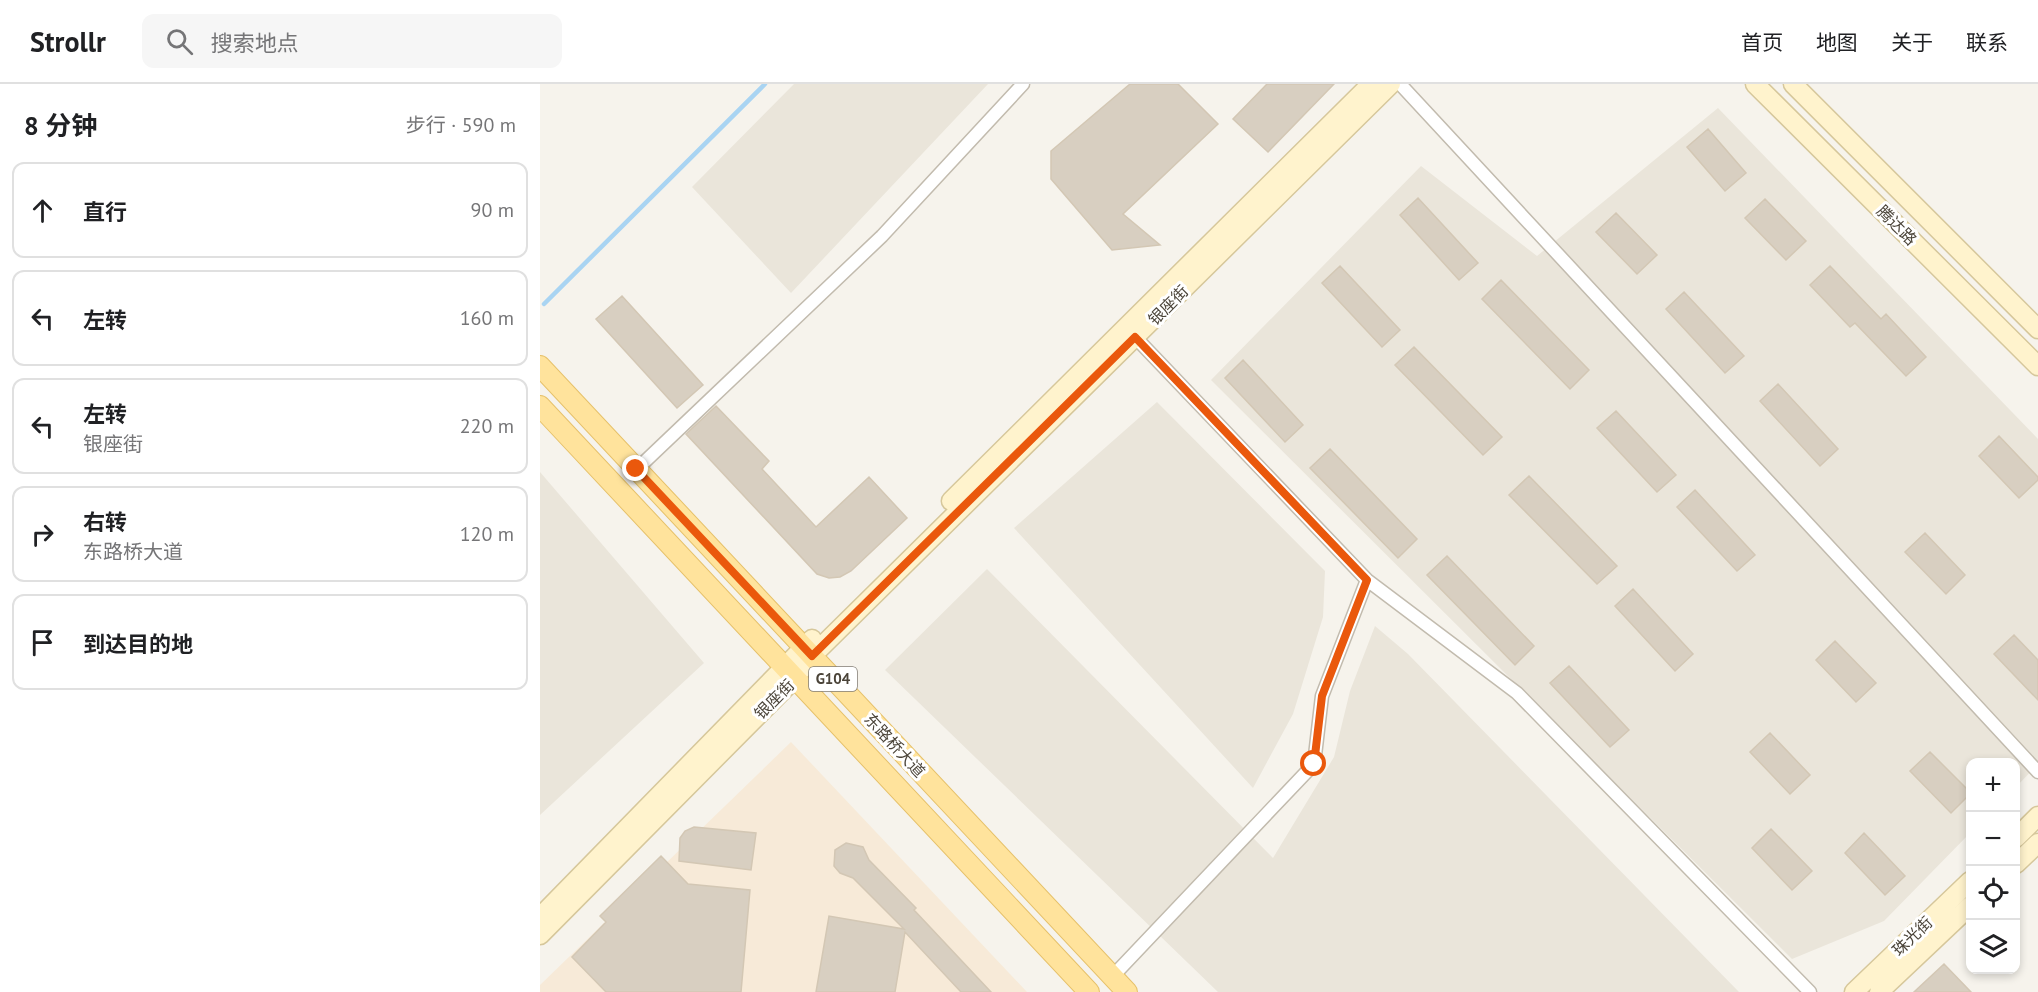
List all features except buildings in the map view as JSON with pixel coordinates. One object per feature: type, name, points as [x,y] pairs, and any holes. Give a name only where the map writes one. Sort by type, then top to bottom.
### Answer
[{"type":"main road","points":[[808,652],[1371,84]]},
{"type":"main road","name":"银座街","points":[[540,935],[808,652],[1135,337],[1391,84]]},
{"type":"main road","name":"腾达路","points":[[1755,84],[2038,366]]},
{"type":"main road","name":"腾达路","points":[[1793,84],[2038,329]]},
{"type":"main road","name":"东路桥大道","points":[[540,366],[1126,992]]},
{"type":"main road","name":"东路桥大道","points":[[540,406],[1089,992]]},
{"type":"main road","points":[[540,916],[790,673]]},
{"type":"main road","points":[[2020,834],[2038,816]]},
{"type":"main road","points":[[2020,860],[2038,843]]},
{"type":"main road","name":"珠光街","points":[[1854,992],[1966,885]]},
{"type":"main road","name":"珠光街","points":[[1879,992],[1966,911]]},
{"type":"street","points":[[636,469],[882,236],[1023,84]]},
{"type":"street","points":[[1400,84],[2038,771]]},
{"type":"street","points":[[1135,337],[1367,580],[1517,693],[1810,992]]},
{"type":"street","points":[[1112,976],[1314,764],[1322,696],[1367,580]]},
{"type":"shaded area","points":[[794,84],[988,84],[791,293],[692,187]]},
{"type":"shaded area","points":[[1718,108],[2038,439],[2038,764],[2020,783],[2020,758],[1966,758],[1966,837],[1884,921],[1792,959],[1211,380],[1421,166],[1537,256]]},
{"type":"shaded area","points":[[1157,402],[1325,571],[1323,617],[1293,714],[1253,788],[1014,528]]},
{"type":"shaded area","points":[[540,472],[704,663],[540,815]]},
{"type":"shaded area","points":[[987,569],[1273,858],[1334,757],[1350,691],[1375,626],[1408,654],[1739,992],[1218,992],[885,670]]},
{"type":"shaded area","points":[[791,742],[1027,992],[540,992],[540,985]]},
{"type":"waterway","points":[[544,304],[765,84]]},
{"type":"route","points":[[636,469],[812,656],[1135,337],[1367,580],[1322,696],[1314,764]]}]
